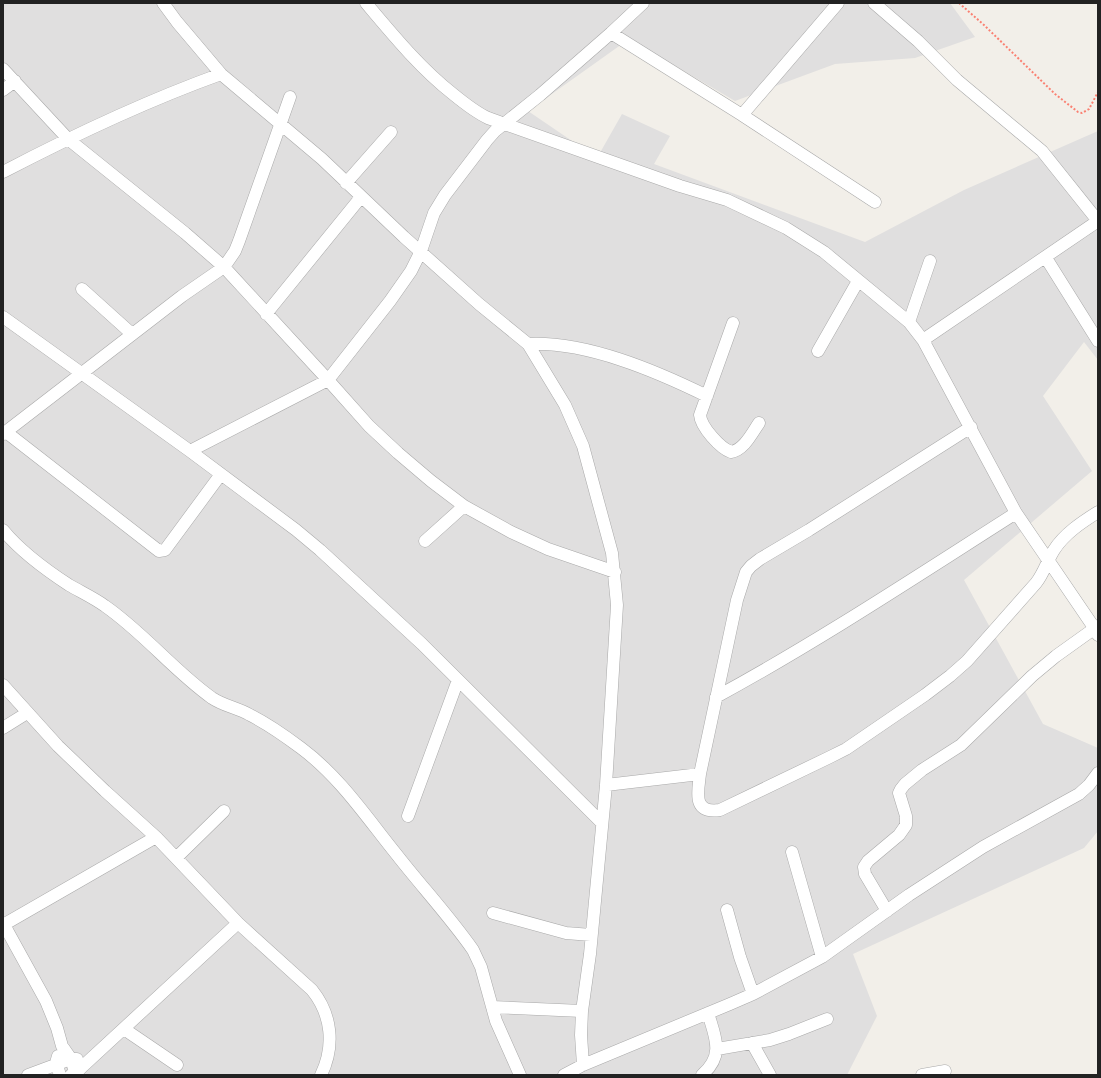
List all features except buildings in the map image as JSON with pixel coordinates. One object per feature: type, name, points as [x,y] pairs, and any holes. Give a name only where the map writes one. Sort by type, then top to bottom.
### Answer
[{"type":"street","points":[[163,3],[221,74],[322,159],[361,197],[479,304],[528,344],[565,405],[583,446],[612,553],[615,572],[616,619],[606,785],[582,1011],[581,1035],[583,1065]]},
{"type":"street","points":[[190,451],[328,380],[404,282],[416,263],[429,224],[439,204],[479,150],[495,131],[540,95],[643,3]]},
{"type":"street","points":[[742,115],[838,3]]},
{"type":"street","points":[[874,3],[918,41],[957,80],[1042,151],[1098,221],[1046,258],[923,340]]},
{"type":"street","points":[[373,5],[405,47],[443,86],[474,111],[488,118],[680,186],[727,200],[743,207],[786,228],[824,252],[909,322],[923,340],[1016,513],[1097,630],[1056,656],[1032,676],[961,745],[911,778],[901,789],[900,797],[906,816],[906,825],[899,835],[868,861],[864,867],[865,874],[887,911]]},
{"type":"street","points":[[611,32],[875,202]]},
{"type":"street","points":[[3,69],[68,139],[185,232],[224,267],[354,410],[389,445],[431,481],[464,506],[511,532],[548,549],[615,572]]},
{"type":"street","points":[[3,172],[68,139],[168,94],[221,74]]},
{"type":"street","points":[[3,90],[15,81]]},
{"type":"street","points":[[221,474],[165,550],[159,551],[4,433],[182,296],[224,267],[235,251],[239,241],[290,97]]},
{"type":"street","points":[[346,183],[391,132]]},
{"type":"street","points":[[266,314],[361,197]]},
{"type":"street","points":[[1046,258],[1098,341]]},
{"type":"street","points":[[909,322],[930,261]]},
{"type":"street","points":[[818,351],[858,280]]},
{"type":"street","points":[[82,289],[132,334]]},
{"type":"street","points":[[3,317],[190,451],[296,530],[320,550],[422,644],[602,823]]},
{"type":"street","points":[[733,323],[700,415],[701,420],[708,431],[728,452],[736,452],[740,449],[759,423]]},
{"type":"street","points":[[528,344],[543,343],[565,346],[625,361],[661,374],[707,396]]},
{"type":"street","points":[[971,427],[751,566],[746,572],[739,589],[700,774],[697,797],[698,802],[707,810],[720,810],[846,749],[925,695],[959,668],[982,645],[1036,583],[1054,549],[1069,533],[1098,512]]},
{"type":"street","points":[[425,541],[464,506]]},
{"type":"street","points":[[716,697],[819,637],[1016,513]]},
{"type":"street","points":[[3,530],[18,546],[45,568],[116,614],[167,660],[212,697],[221,703],[250,714],[301,748],[333,776],[347,791],[473,950],[481,967],[492,1007],[503,1037],[520,1075]]},
{"type":"street","points":[[408,816],[458,680]]},
{"type":"street","points":[[3,685],[27,713],[82,770],[156,837],[238,923],[308,986],[320,999],[327,1016],[330,1030],[329,1050],[320,1075]]},
{"type":"street","points":[[3,728],[27,713]]},
{"type":"street","points":[[606,785],[700,774]]},
{"type":"street","points":[[564,1075],[583,1065],[753,994],[822,957],[887,911],[983,847],[1079,794],[1098,774]]},
{"type":"street","points":[[176,858],[224,811]]},
{"type":"street","points":[[156,837],[3,924],[46,1001],[57,1028],[62,1046],[70,1058],[74,1074],[238,923]]},
{"type":"street","points":[[792,852],[822,957]]},
{"type":"street","points":[[727,910],[740,957],[753,994]]},
{"type":"street","points":[[493,913],[559,932],[591,935]]},
{"type":"street","points":[[492,1007],[582,1011]]},
{"type":"street","points":[[702,1075],[709,1068],[717,1049],[708,1014]]},
{"type":"street","points":[[717,1049],[770,1040],[827,1019]]},
{"type":"street","points":[[124,1029],[177,1065]]},
{"type":"street","points":[[752,1043],[770,1075]]},
{"type":"street","points":[[60,1075],[56,1063],[62,1046]]},
{"type":"street","points":[[28,1075],[70,1058],[88,1061]]},
{"type":"street","points":[[922,1075],[945,1071]]},
{"type":"path","points":[[959,3],[984,25],[1055,94],[1078,112],[1082,113],[1089,109],[1098,92]]},
{"type":"shaded area","points":[[3,3],[950,3],[975,37],[915,58],[835,64],[735,101],[629,39],[528,111],[597,158],[622,114],[670,136],[654,164],[865,242],[964,190],[1098,131],[1098,360],[1084,342],[1043,396],[1092,471],[964,580],[1043,724],[1098,748],[1098,831],[1084,848],[853,954],[877,1016],[847,1075],[3,1075]]}]
